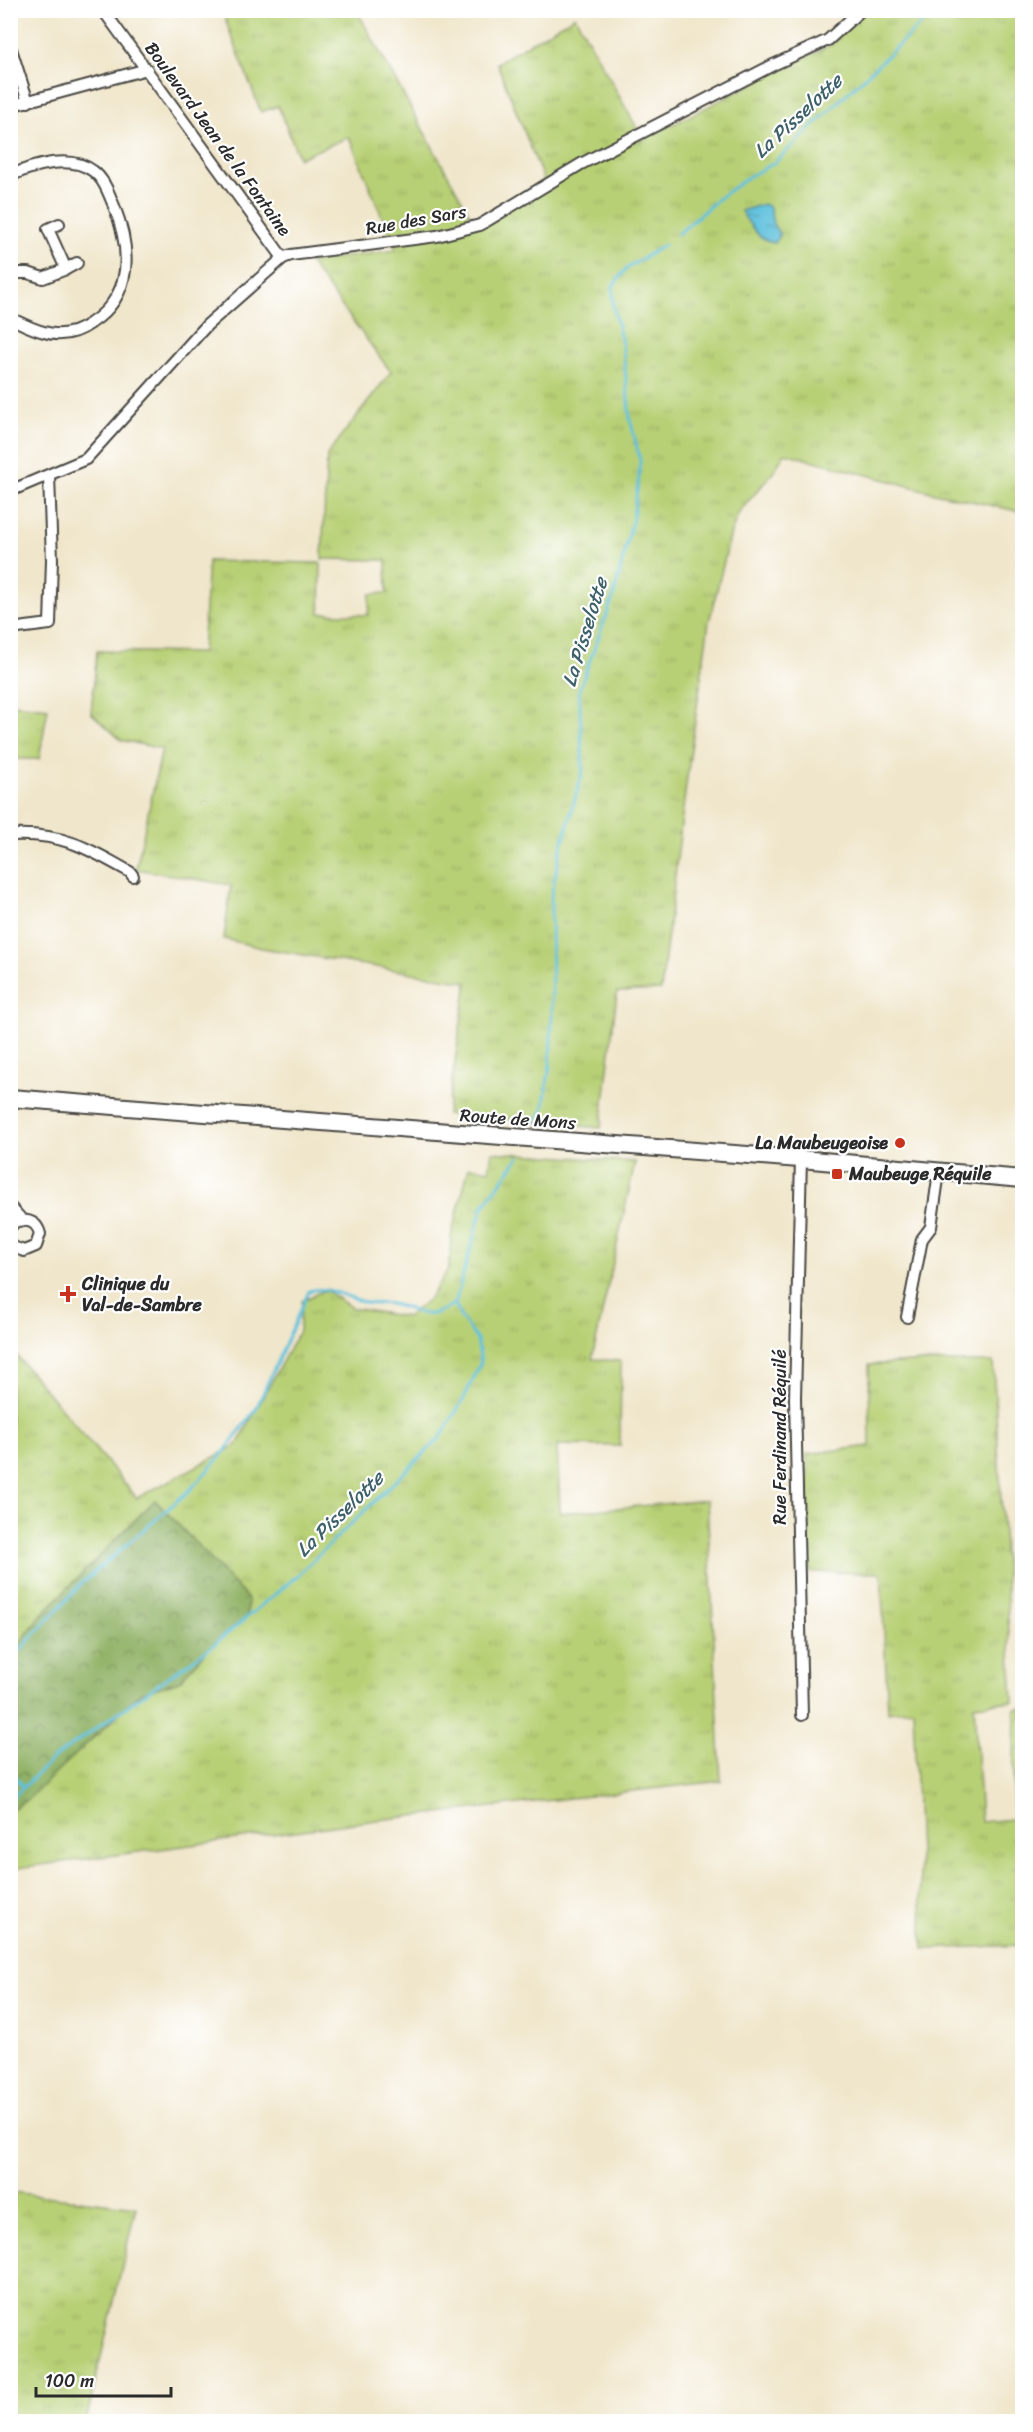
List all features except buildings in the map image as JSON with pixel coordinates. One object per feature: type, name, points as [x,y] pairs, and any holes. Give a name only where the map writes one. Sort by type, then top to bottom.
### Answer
[{"type":"main road","name":"Route de Mons","points":[[10,1098],[801,1159],[1023,1179]]},
{"type":"street","name":"Boulevard Jean de la Fontaine","points":[[103,10],[283,258]]},
{"type":"street","name":"Rue des Sars","points":[[283,258],[291,255],[437,236],[480,225],[580,164],[773,65],[828,40],[861,10]]},
{"type":"street","points":[[10,46],[28,102]]},
{"type":"street","points":[[10,106],[147,69]]},
{"type":"street","points":[[10,176],[29,168],[48,164],[83,165],[93,171],[102,180],[117,214],[127,260],[126,276],[121,292],[111,306],[100,317],[75,332],[64,334],[44,332],[10,318]]},
{"type":"street","points":[[49,228],[66,269]]},
{"type":"street","points":[[10,491],[77,464],[92,454],[207,326],[283,258]]},
{"type":"street","points":[[10,273],[28,273],[43,278],[77,263]]},
{"type":"street","points":[[10,629],[50,624],[52,560],[50,476]]},
{"type":"street","points":[[10,836],[52,836],[74,843],[130,872],[133,876]]},
{"type":"street","name":"Rue Ferdinand Réquilé","points":[[801,1159],[795,1398],[802,1715]]},
{"type":"street","points":[[907,1317],[922,1239],[931,1227],[939,1172]]},
{"type":"street","points":[[10,1207],[22,1220]]},
{"type":"street","points":[[10,1227],[16,1221],[29,1221],[36,1226],[40,1234],[36,1246],[24,1251],[10,1244]]},
{"type":"green space","points":[[222,11],[357,11],[473,220],[544,181],[497,63],[575,16],[638,130],[640,141],[832,44],[863,11],[1022,11],[1022,512],[939,494],[785,453],[772,474],[739,512],[731,533],[709,622],[661,990],[617,992],[601,1128],[447,1114],[467,982],[262,948],[224,939],[231,885],[136,869],[162,749],[121,740],[91,713],[97,651],[202,653],[208,561],[321,563],[320,613],[368,615],[370,594],[387,593],[386,560],[322,559],[327,455],[391,372],[309,262],[396,250],[349,137],[299,158],[278,106],[261,112]]},
{"type":"green space","points":[[11,693],[12,704],[48,708],[39,759],[11,759]]},
{"type":"green space","points":[[492,1152],[635,1162],[592,1359],[621,1361],[620,1446],[557,1445],[560,1513],[707,1500],[721,1781],[377,1820],[11,1869],[10,1348],[137,1498],[237,1445],[299,1331],[302,1301],[327,1291],[352,1308],[407,1317],[430,1298],[449,1268],[451,1237],[469,1167],[489,1170]]},
{"type":"green space","points":[[912,1362],[993,1362],[1013,1701],[974,1705],[981,1822],[1013,1819],[1015,1709],[1022,1708],[1022,1945],[923,1949],[913,1709],[888,1712],[881,1573],[810,1572],[807,1454],[870,1446],[869,1365]]},
{"type":"green space","points":[[155,1500],[248,1599],[247,1617],[211,1646],[179,1681],[141,1693],[27,1800],[11,1810],[11,1654],[42,1614]]},
{"type":"green space","points":[[11,2192],[136,2207],[86,2421],[11,2421]]},
{"type":"water","points":[[764,204],[770,208],[773,224],[780,235],[775,243],[759,235],[741,211]]},
{"type":"waterway","name":"La Pisselotte","points":[[678,234],[719,198],[750,176],[774,163],[925,20],[931,10]]},
{"type":"waterway","name":"La Pisselotte","points":[[535,1123],[543,1111],[550,1064],[551,897],[559,856],[583,770],[579,690],[614,595],[632,522],[639,478],[640,460],[630,419],[623,348],[613,305],[613,286],[626,269],[664,245]]},
{"type":"waterway","name":"La Pisselotte","points":[[10,1800],[54,1758],[211,1647],[297,1576],[440,1438],[463,1400],[481,1362],[477,1340],[460,1316],[455,1303],[482,1208],[519,1157]]},
{"type":"waterway","points":[[10,1661],[81,1584],[191,1489],[225,1451],[256,1409],[309,1291],[331,1291],[367,1303],[387,1303],[422,1314],[435,1313],[455,1303]]},
{"type":"waterway","points":[[10,1770],[23,1787]]},
{"type":"place","name":"La Maubeugeoise","points":[[900,1143]]},
{"type":"place","name":"Maubeuge Réquile","points":[[837,1174]]},
{"type":"place","name":"Clinique du Val-de-Sambre","points":[[68,1294]]}]
